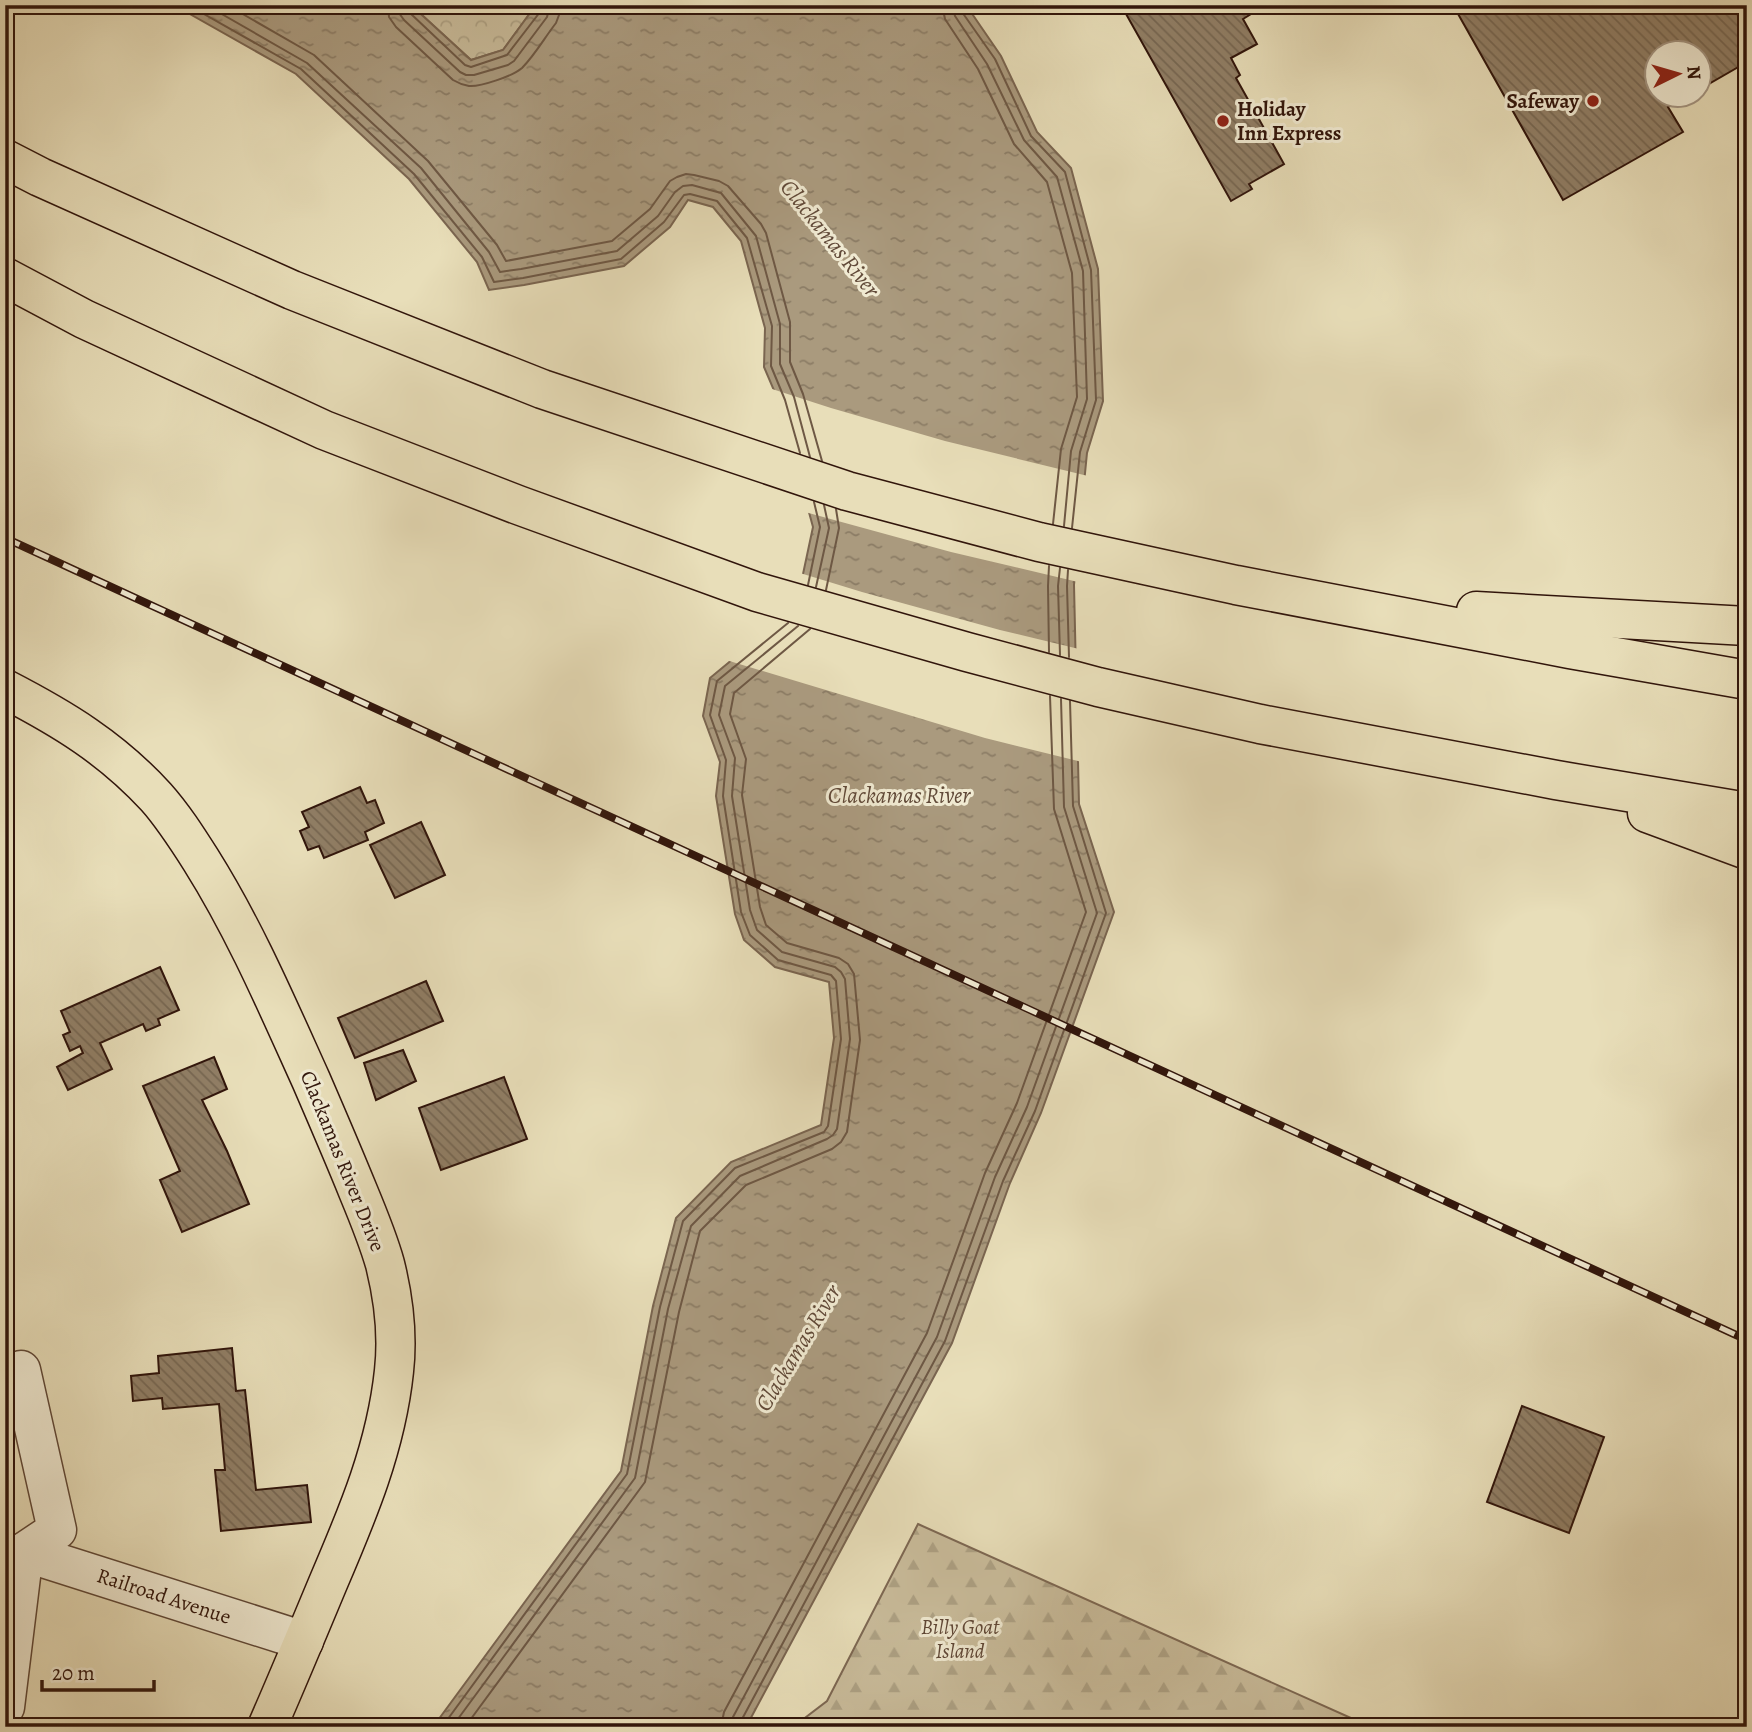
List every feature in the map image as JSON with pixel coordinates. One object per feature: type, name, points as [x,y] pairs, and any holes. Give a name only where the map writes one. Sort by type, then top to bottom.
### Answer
[{"type":"main road","points":[[5,159],[292,290],[542,389],[847,491],[1039,542],[1236,585],[1747,680]]},
{"type":"main road","points":[[5,277],[84,319],[324,430],[518,505],[757,592],[1098,687],[1261,724],[1556,780],[1747,812]]},
{"type":"main road","points":[[1327,602],[1747,626]]},
{"type":"main road","name":"Clackamas River Drive","points":[[5,689],[57,716],[130,769],[184,833],[256,958],[338,1142],[385,1264],[396,1329],[389,1411],[379,1454],[352,1527],[267,1727]]},
{"type":"main road","points":[[1556,780],[1747,850]]},
{"type":"street","points":[[5,1707],[24,1552],[57,1530],[21,1370]]},
{"type":"street","name":"Railroad Avenue","points":[[24,1552],[304,1641]]},
{"type":"green space","points":[[411,5],[536,5],[503,50],[471,60]]},
{"type":"green space","name":"Billy Goat Island","points":[[918,1524],[1371,1727],[793,1727],[827,1701]]},
{"type":"water","name":"Clackamas River","points":[[174,5],[411,5],[471,60],[503,50],[536,5],[966,5],[1001,56],[1037,132],[1071,168],[1098,269],[1103,401],[1087,453],[1074,585],[1079,804],[1114,912],[1041,1113],[1010,1183],[952,1343],[746,1727],[433,1727],[621,1471],[653,1306],[676,1218],[731,1162],[821,1125],[834,1038],[829,982],[775,967],[744,940],[735,914],[716,796],[720,762],[703,716],[710,678],[796,607],[813,527],[779,402],[764,367],[765,328],[741,241],[713,207],[688,200],[670,227],[624,266],[489,290],[477,262],[409,179],[296,74]]},
{"type":"pier","points":[[769,388],[945,441],[1088,476],[1078,582],[951,552],[805,512]]},
{"type":"pier","points":[[800,573],[1000,630],[1079,649],[1082,762],[985,738],[726,660],[793,605]]},
{"type":"building","name":"Holiday Inn Express","points":[[1121,5],[1252,5],[1256,11],[1243,19],[1257,44],[1231,58],[1240,75],[1236,78],[1284,164],[1249,184],[1252,189],[1231,201]]},
{"type":"building","name":"Safeway","points":[[1453,5],[1747,5],[1747,62],[1714,81],[1714,38],[1644,38],[1644,108],[1669,108],[1683,132],[1563,200]]},
{"type":"building","points":[[360,787],[367,803],[375,800],[384,823],[365,832],[368,840],[324,858],[319,846],[308,850],[300,831],[309,827],[302,812]]},
{"type":"building","points":[[421,822],[445,875],[395,898],[370,845]]},
{"type":"building","points":[[160,967],[179,1010],[158,1019],[160,1025],[146,1031],[143,1024],[100,1043],[112,1069],[68,1090],[57,1067],[83,1053],[80,1046],[70,1051],[63,1035],[70,1032],[61,1011]]},
{"type":"building","points":[[426,981],[443,1021],[355,1058],[338,1018]]},
{"type":"building","points":[[403,1050],[416,1081],[376,1100],[364,1063]]},
{"type":"building","points":[[214,1057],[227,1089],[202,1100],[249,1204],[182,1232],[160,1180],[180,1171],[143,1086]]},
{"type":"building","points":[[504,1077],[527,1139],[441,1170],[419,1108]]},
{"type":"building","points":[[232,1348],[236,1391],[245,1390],[256,1490],[307,1485],[311,1522],[221,1531],[215,1470],[225,1470],[219,1404],[163,1409],[162,1398],[133,1401],[131,1376],[159,1373],[158,1356]]},
{"type":"building","points":[[1522,1406],[1604,1437],[1569,1533],[1487,1502]]},
{"type":"building","points":[[5,1437],[13,1477],[5,1478]]},
{"type":"railway","points":[[5,538],[1747,1340]]},
{"type":"place","name":"Safeway","points":[[1593,101]]},
{"type":"place","name":"Holiday Inn Express","points":[[1223,121]]}]
